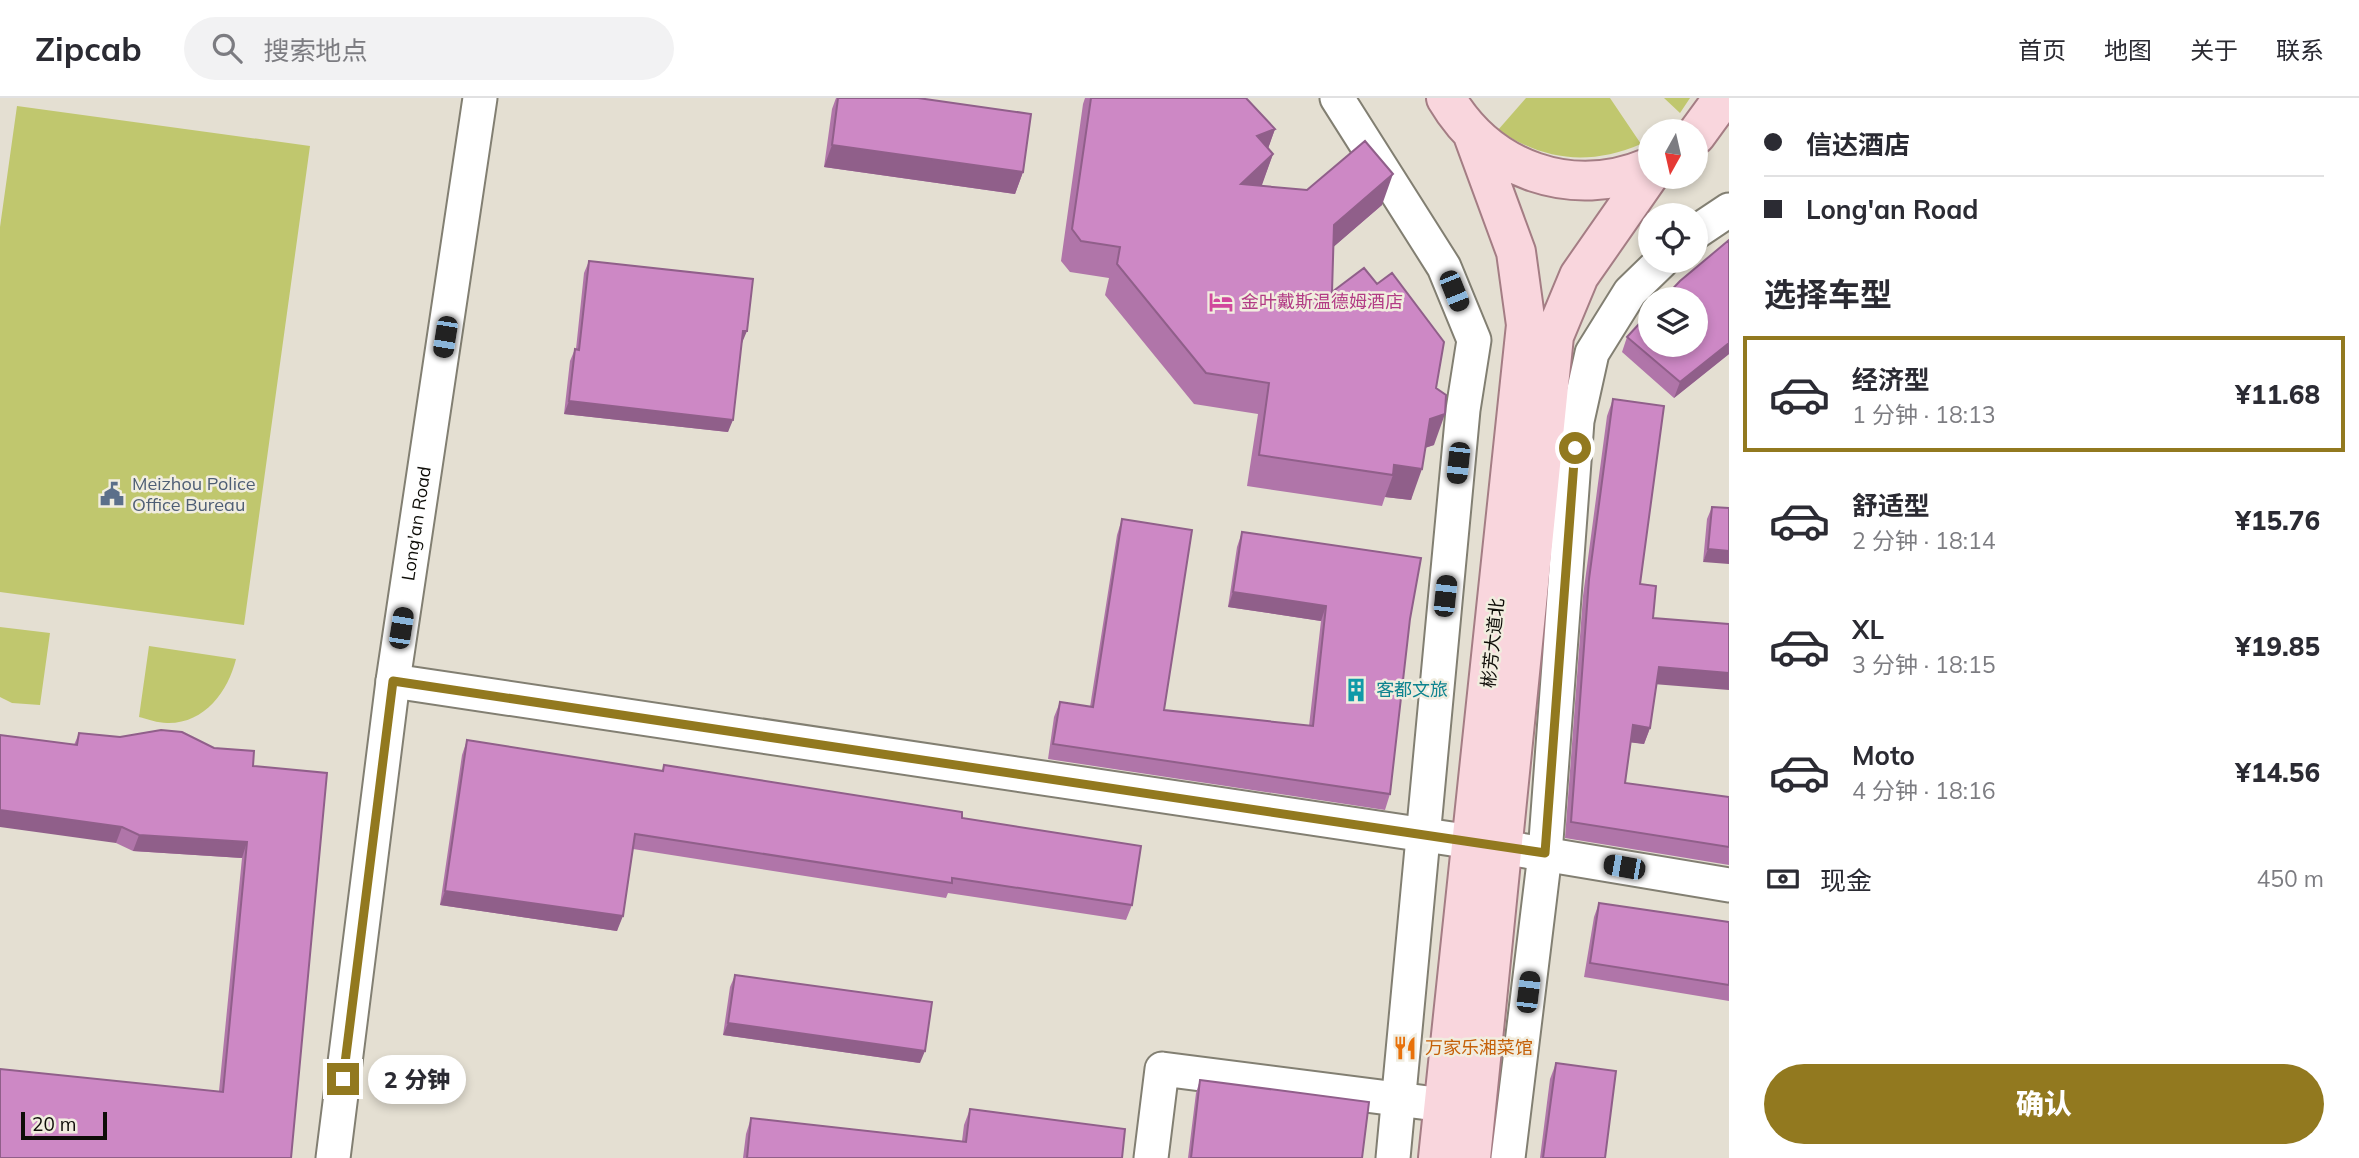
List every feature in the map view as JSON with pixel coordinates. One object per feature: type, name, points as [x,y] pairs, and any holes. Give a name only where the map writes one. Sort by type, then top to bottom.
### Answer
[{"type":"main road","points":[[1446,98],[1473,135],[1494,153],[1546,177],[1603,181],[1638,171]]},
{"type":"main road","points":[[1708,119],[1723,98]]},
{"type":"main road","name":"彬芳大道北","points":[[1471,1158],[1487,844],[1526,325],[1516,252],[1473,135]]},
{"type":"main road","points":[[1708,143],[1729,139]]},
{"type":"main road","name":"彬芳大道北","points":[[1438,1158],[1444,1105],[1487,844],[1554,336],[1578,276],[1639,189]]},
{"type":"street","name":"Long'an Road","points":[[333,1158],[393,681],[480,98]]},
{"type":"street","points":[[1337,98],[1444,267],[1474,340],[1463,410],[1396,1100],[1393,1158]]},
{"type":"street","points":[[1708,224],[1729,210]]},
{"type":"street","points":[[1508,1158],[1545,853],[1577,421],[1592,353],[1630,292],[1650,273]]},
{"type":"street","points":[[393,681],[1487,844],[1729,886]]},
{"type":"street","points":[[1151,1158],[1162,1069],[1444,1105]]},
{"type":"green space","points":[[1526,98],[1610,98],[1638,140],[1638,145],[1603,155],[1568,157],[1533,148],[1498,130]]},
{"type":"green space","points":[[1664,98],[1690,98],[1680,113]]},
{"type":"green space","points":[[17,106],[310,146],[244,625],[0,592],[0,227]]},
{"type":"green space","points":[[0,627],[50,633],[40,705],[12,703],[0,697]]},
{"type":"green space","points":[[149,646],[236,659],[227,683],[203,712],[180,722],[160,722],[139,717]]},
{"type":"building","points":[[838,98],[918,98],[1031,114],[1023,172],[832,145]]},
{"type":"building","name":"金叶戴斯温德姆酒店","points":[[1091,98],[1246,98],[1275,129],[1257,136],[1273,154],[1241,184],[1307,190],[1365,141],[1393,174],[1334,225],[1332,292],[1364,268],[1377,284],[1392,273],[1444,342],[1436,388],[1446,395],[1445,414],[1430,419],[1422,469],[1394,465],[1393,475],[1259,455],[1269,383],[1206,373],[1117,264],[1120,247],[1081,241],[1072,229]]},
{"type":"building","points":[[1729,240],[1729,343],[1680,382],[1651,357],[1708,357],[1708,287],[1674,287],[1690,273],[1708,273],[1708,258]]},
{"type":"building","points":[[589,261],[753,279],[747,331],[743,331],[733,420],[569,401],[575,349],[579,350]]},
{"type":"building","points":[[1638,325],[1638,346],[1627,337]]},
{"type":"building","points":[[1613,399],[1664,406],[1640,584],[1656,586],[1653,618],[1729,624],[1729,673],[1659,667],[1650,728],[1633,725],[1625,783],[1729,797],[1729,847],[1571,822],[1589,579]]},
{"type":"building","points":[[1712,507],[1729,508],[1729,551],[1708,549]]},
{"type":"building","points":[[1122,519],[1192,530],[1164,710],[1313,726],[1326,606],[1233,592],[1242,532],[1421,558],[1410,619],[1390,794],[1053,744],[1060,702],[1093,707]]},
{"type":"building","points":[[161,730],[182,732],[214,748],[254,751],[253,766],[327,773],[291,1158],[0,1158],[0,1069],[223,1092],[247,842],[139,835],[122,827],[0,810],[0,735],[77,745],[79,733],[120,737]]},
{"type":"building","points":[[467,740],[663,771],[664,765],[962,812],[962,818],[1141,846],[1132,905],[952,878],[952,883],[635,834],[623,916],[445,891]]},
{"type":"building","points":[[1599,903],[1729,922],[1729,985],[1590,963]]},
{"type":"building","points":[[735,975],[932,1002],[925,1051],[728,1023]]},
{"type":"building","points":[[1556,1063],[1616,1071],[1605,1158],[1543,1158]]},
{"type":"building","points":[[1200,1080],[1369,1102],[1362,1158],[1191,1158]]},
{"type":"building","points":[[970,1109],[1125,1129],[1122,1158],[747,1158],[751,1118],[966,1142]]},
{"type":"place","name":"金叶戴斯温德姆酒店","points":[[1221,302]]},
{"type":"place","name":"Meizhou Police Office Bureau","points":[[112,494]]},
{"type":"place","name":"客都文旅","points":[[1356,690]]},
{"type":"place","name":"万家乐湘菜馆","points":[[1405,1048]]},
{"type":"route","points":[[343,1079],[393,681],[1545,853],[1575,448]]}]
